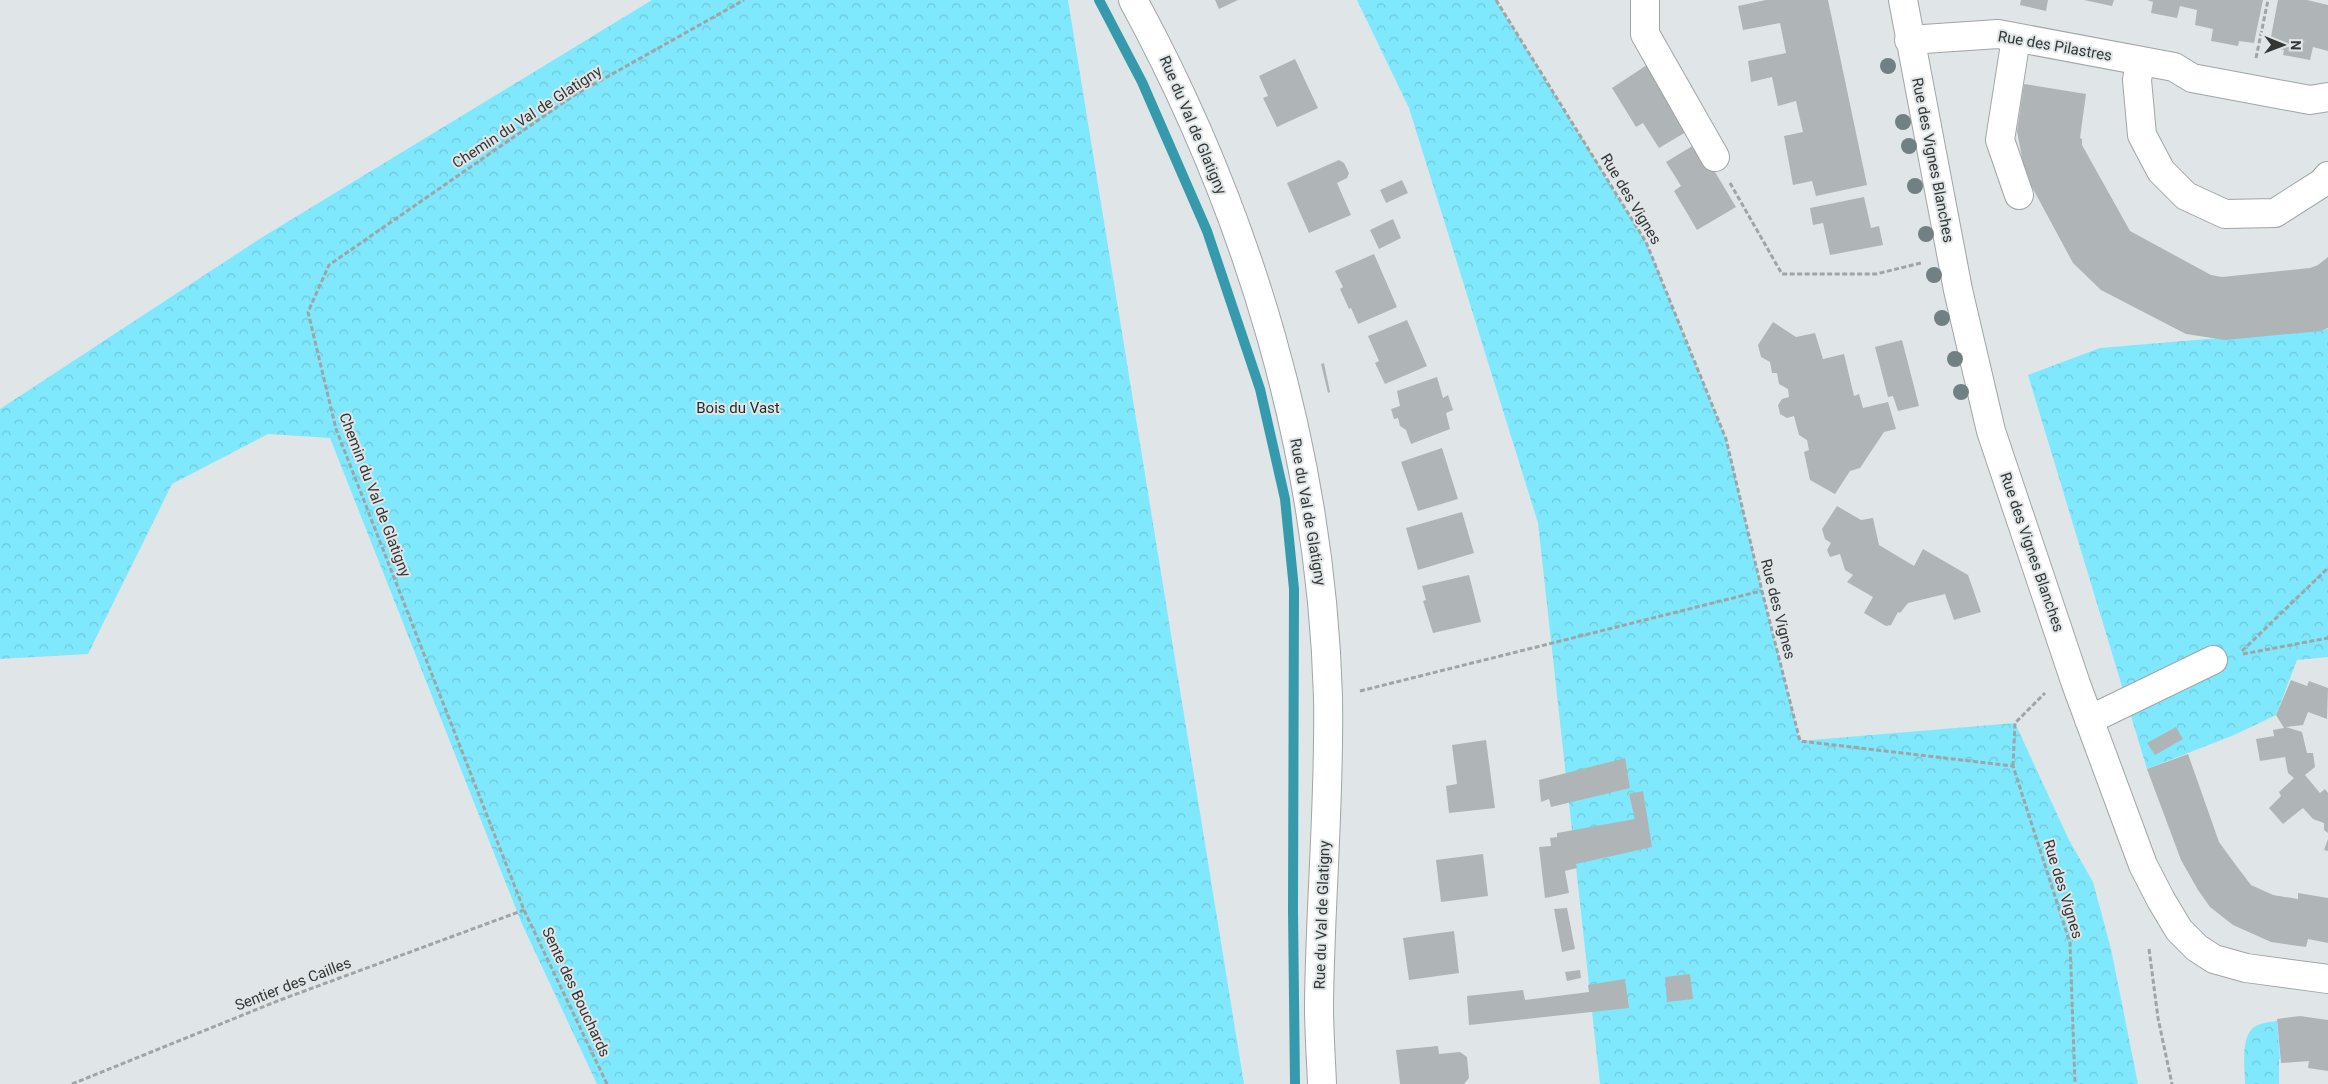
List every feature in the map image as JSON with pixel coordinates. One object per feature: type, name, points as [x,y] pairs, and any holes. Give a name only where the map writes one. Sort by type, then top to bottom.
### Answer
[{"type":"street","name":"Rue du Val de Glatigny","points":[[1133,0],[1166,60],[1224,197],[1253,277],[1280,364],[1316,544],[1324,619],[1328,700],[1319,1008],[1322,1084]]},
{"type":"street","points":[[1645,0],[1645,34],[1715,157]]},
{"type":"street","name":"Rue des Vignes Blanches","points":[[1903,0],[1909,40],[1958,290],[1990,431],[2076,684],[2143,865],[2161,900],[2185,936],[2197,948],[2214,959],[2246,968],[2328,980]]},
{"type":"street","name":"Rue des Pilastres","points":[[1909,40],[1998,34],[2174,67],[2192,78],[2310,100],[2328,97]]},
{"type":"street","points":[[2016,38],[2000,140],[2019,195]]},
{"type":"street","points":[[2140,61],[2137,80],[2142,135],[2161,171],[2186,196],[2225,214],[2275,213],[2322,183],[2328,176]]},
{"type":"street","points":[[2089,720],[2213,660]]},
{"type":"path","name":"Chemin du Val de Glatigny","points":[[524,910],[336,429],[308,312],[329,265],[574,96],[744,0]]},
{"type":"path","name":"Rue des Vignes","points":[[1496,0],[1646,242],[1726,439],[1800,741],[2013,766],[2070,943],[2075,1084]]},
{"type":"path","points":[[2250,88],[2268,0]]},
{"type":"path","points":[[1715,157],[1782,274],[1876,274],[1922,263]]},
{"type":"path","points":[[2328,568],[2237,655],[2328,638]]},
{"type":"path","points":[[1328,700],[1762,591]]},
{"type":"path","points":[[2013,766],[2015,723],[2045,693],[2076,684]]},
{"type":"path","name":"Sentier des Cailles","points":[[72,1084],[280,1000],[524,910]]},
{"type":"path","name":"Sente des Bouchards","points":[[524,910],[607,1084]]},
{"type":"path","points":[[2149,949],[2158,1018],[2172,1084]]},
{"type":"green space","name":"Bois du Vast","points":[[652,0],[1068,0],[1244,1084],[597,1084],[522,924],[330,438],[268,434],[172,484],[88,654],[0,659],[0,409],[261,238]]},
{"type":"green space","points":[[1357,0],[1496,0],[1646,242],[1726,439],[1800,741],[2015,723],[2069,840],[2093,882],[2111,949],[2138,1084],[1600,1084],[1538,523],[1409,108]]},
{"type":"green space","points":[[2328,329],[2328,657],[2297,660],[2276,715],[2234,735],[2147,769],[2028,375],[2100,348]]},
{"type":"green space","points":[[2277,1021],[2280,1059],[2279,1084],[2245,1084],[2244,1054],[2250,1032],[2254,1027]]},
{"type":"building","points":[[1215,0],[1238,0],[1219,9]]},
{"type":"building","points":[[1766,0],[1828,0],[1867,185],[1816,196],[1812,181],[1793,185],[1784,136],[1803,132],[1796,101],[1778,106],[1772,77],[1751,82],[1748,61],[1786,53],[1780,23],[1743,30],[1738,6]]},
{"type":"building","points":[[2021,0],[2048,0],[2046,11],[2020,5]]},
{"type":"building","points":[[2084,0],[2114,0],[2112,6]]},
{"type":"building","points":[[2147,0],[2263,0],[2254,43],[2239,41],[2238,46],[2211,41],[2213,29],[2195,25],[2197,10],[2180,6],[2177,18],[2151,13],[2153,2]]},
{"type":"building","points":[[2278,0],[2307,0],[2328,5],[2328,51],[2313,47],[2310,60],[2283,55],[2284,50],[2269,47]]},
{"type":"building","points":[[1295,59],[1318,108],[1277,127],[1263,98],[1268,96],[1259,76]]},
{"type":"building","points":[[1650,63],[1686,132],[1659,148],[1643,123],[1636,127],[1612,88]]},
{"type":"building","points":[[2024,84],[2086,94],[2080,138],[2082,139],[2082,145],[2130,231],[2211,275],[2222,277],[2310,268],[2318,265],[2328,257],[2328,328],[2320,331],[2225,340],[2186,334],[2101,290],[2073,263],[2025,174],[2017,131]]},
{"type":"building","points":[[1694,145],[1708,169],[1712,167],[1736,207],[1697,230],[1674,191],[1681,186],[1666,162]]},
{"type":"building","points":[[1339,160],[1344,163],[1349,173],[1347,178],[1337,183],[1351,215],[1309,233],[1287,183]]},
{"type":"building","points":[[1402,180],[1408,193],[1386,203],[1380,190]]},
{"type":"building","points":[[1864,197],[1871,228],[1879,226],[1883,245],[1830,255],[1823,223],[1813,225],[1810,208]]},
{"type":"building","points":[[1393,219],[1401,238],[1379,249],[1370,230]]},
{"type":"building","points":[[1374,254],[1397,307],[1358,324],[1340,289],[1343,287],[1335,271]]},
{"type":"building","points":[[1407,320],[1427,366],[1385,384],[1375,363],[1379,361],[1368,336]]},
{"type":"building","points":[[1773,322],[1796,337],[1815,333],[1823,359],[1844,354],[1854,396],[1859,394],[1863,408],[1888,402],[1896,429],[1884,432],[1860,468],[1850,471],[1835,494],[1810,480],[1804,452],[1809,450],[1807,440],[1799,435],[1794,416],[1787,418],[1780,414],[1778,405],[1782,399],[1789,397],[1788,389],[1779,384],[1777,373],[1772,373],[1770,362],[1761,357],[1758,345]]},
{"type":"building","points":[[1902,340],[1919,406],[1898,411],[1893,396],[1888,397],[1875,347]]},
{"type":"building","points":[[1324,363],[1330,392],[1328,393],[1321,364]]},
{"type":"building","points":[[1437,377],[1443,398],[1448,395],[1453,410],[1446,413],[1450,429],[1411,444],[1406,430],[1400,426],[1398,418],[1394,419],[1391,409],[1400,406],[1397,391]]},
{"type":"building","points":[[1442,448],[1458,499],[1418,511],[1401,462]]},
{"type":"building","points":[[1837,506],[1861,520],[1873,518],[1879,545],[1914,566],[1923,549],[1968,575],[1981,612],[1954,620],[1945,594],[1908,603],[1900,613],[1898,612],[1891,625],[1886,626],[1864,613],[1873,597],[1847,582],[1853,575],[1845,570],[1840,554],[1830,557],[1827,550],[1831,543],[1825,539],[1822,529]]},
{"type":"building","points":[[1462,512],[1474,553],[1418,570],[1406,528]]},
{"type":"building","points":[[1469,575],[1481,622],[1433,633],[1423,601],[1426,600],[1422,586]]},
{"type":"building","points":[[2291,680],[2307,686],[2309,681],[2328,688],[2327,719],[2308,712],[2303,725],[2286,727],[2302,732],[2307,753],[2313,753],[2315,767],[2305,775],[2320,793],[2325,789],[2328,793],[2328,833],[2324,830],[2324,823],[2313,819],[2303,808],[2283,824],[2269,808],[2281,796],[2279,792],[2294,778],[2288,773],[2285,757],[2260,761],[2256,739],[2274,736],[2273,730],[2284,728],[2276,715]]},
{"type":"building","points":[[2176,727],[2183,739],[2155,755],[2147,743]]},
{"type":"building","points":[[1486,740],[1495,808],[1449,813],[1446,786],[1457,784],[1452,745]]},
{"type":"building","points":[[2188,754],[2219,842],[2235,864],[2251,885],[2273,895],[2298,899],[2298,893],[2328,898],[2328,943],[2308,939],[2306,947],[2271,942],[2233,925],[2210,907],[2181,860],[2147,769]]},
{"type":"building","points":[[1625,758],[1630,788],[1551,807],[1549,799],[1541,802],[1539,780]]},
{"type":"building","points":[[1643,791],[1652,847],[1576,864],[1577,868],[1565,871],[1569,893],[1545,898],[1539,847],[1551,846],[1550,838],[1557,837],[1557,833],[1635,819],[1629,794]]},
{"type":"building","points":[[2328,839],[2328,851],[2324,850]]},
{"type":"building","points":[[1483,854],[1488,896],[1441,902],[1436,860]]},
{"type":"building","points":[[1567,908],[1575,949],[1562,952],[1554,909]]},
{"type":"building","points":[[1454,931],[1459,973],[1409,980],[1403,938]]},
{"type":"building","points":[[1580,970],[1581,978],[1567,981],[1565,972]]},
{"type":"building","points":[[1690,974],[1693,999],[1667,1002],[1665,977]]},
{"type":"building","points":[[1625,979],[1629,1008],[1469,1025],[1467,996],[1523,990],[1525,1000],[1589,992],[1588,985]]},
{"type":"building","points":[[2300,1016],[2328,1020],[2328,1071],[2308,1068],[2309,1061],[2281,1063],[2277,1019]]},
{"type":"building","points":[[1438,1046],[1439,1054],[1460,1052],[1467,1057],[1469,1078],[1464,1084],[1400,1084],[1396,1050]]},
{"type":"waterway","points":[[1099,0],[1142,82],[1207,231],[1260,389],[1285,499],[1294,589],[1293,911],[1295,1084]]}]
